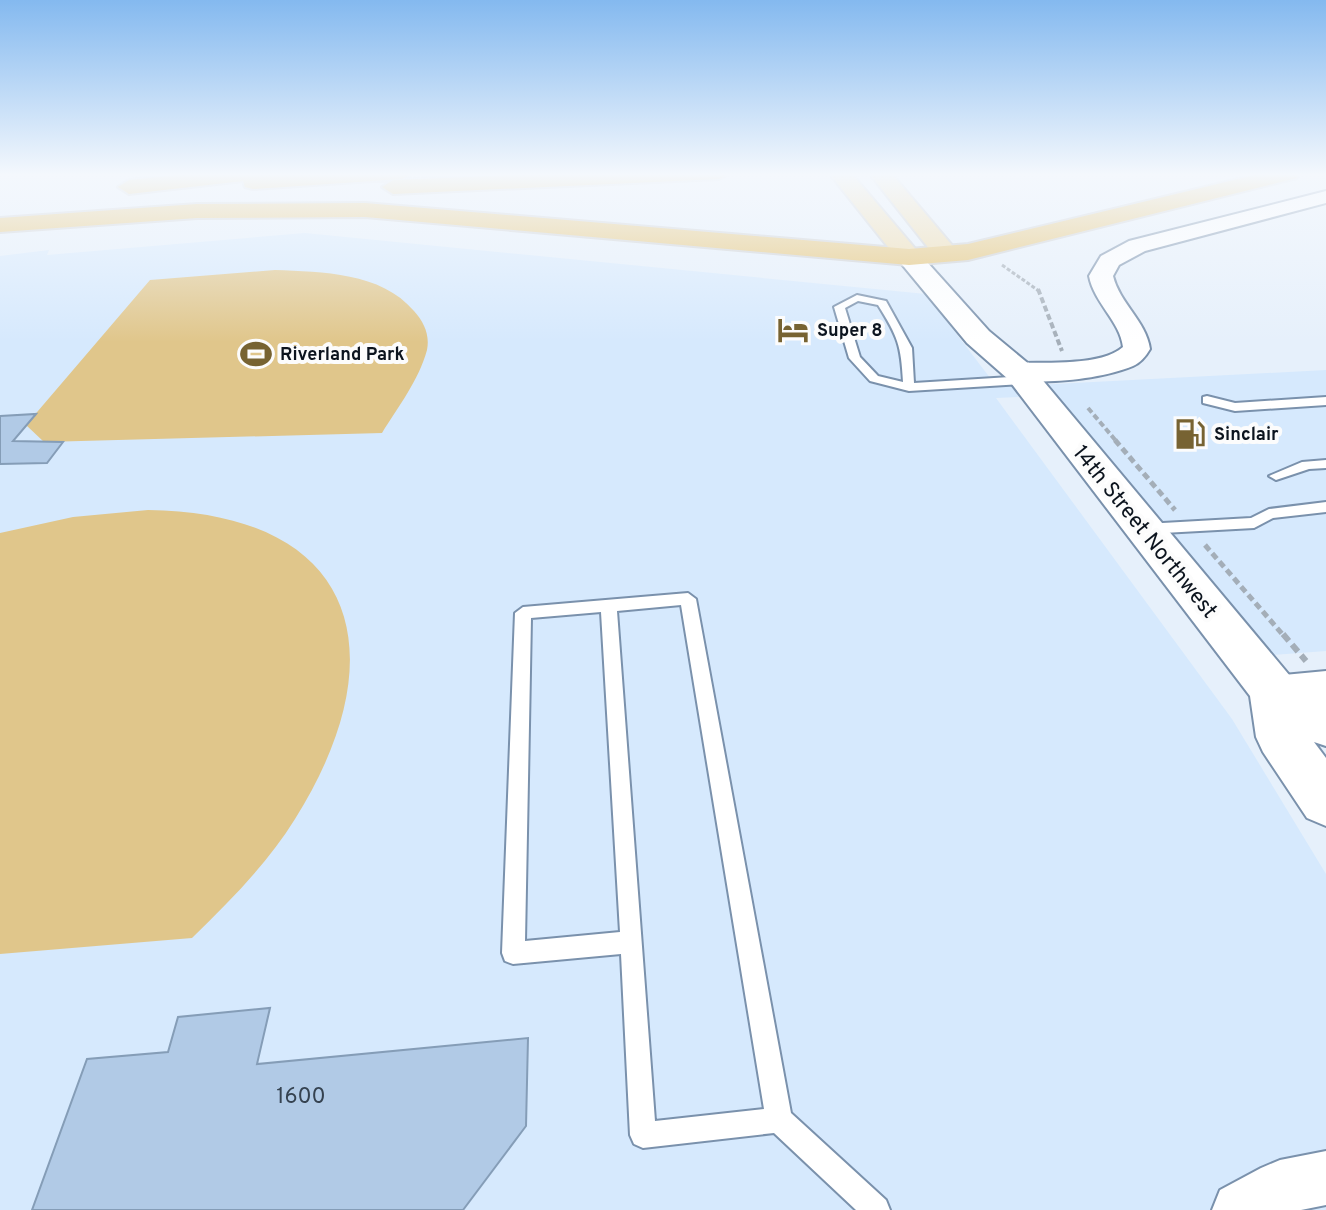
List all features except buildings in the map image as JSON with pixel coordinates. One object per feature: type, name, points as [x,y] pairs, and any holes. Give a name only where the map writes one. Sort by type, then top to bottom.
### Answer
[{"type":"highway","points":[[590,229],[909,257],[957,253],[1055,229]]},
{"type":"main road","name":"14th Street Northwest","points":[[886,229],[978,337],[1022,376],[1144,529],[1302,680],[1326,725]]},
{"type":"main road","name":"14th Street Northwest","points":[[934,229],[957,253],[973,287],[1006,338],[1022,376]]},
{"type":"main road","name":"14th Street Northwest","points":[[1302,680],[1281,737],[1326,801]]},
{"type":"street","points":[[1022,376],[1118,363],[1137,348],[1138,338],[1110,302],[1100,280],[1102,270],[1117,257],[1204,229]]},
{"type":"street","points":[[1240,1210],[1280,1187],[1326,1178]]},
{"type":"lane","points":[[909,387],[906,373],[908,355],[897,326],[882,303],[857,298],[839,307],[855,358],[874,379],[909,387],[1022,376]]},
{"type":"lane","points":[[1207,400],[1258,410],[1311,406],[1326,411]]},
{"type":"lane","points":[[1235,407],[1326,401]]},
{"type":"lane","points":[[1326,464],[1307,465],[1276,476],[1326,475]]},
{"type":"lane","points":[[1144,529],[1254,523],[1269,514],[1326,507]]},
{"type":"lane","points":[[632,942],[513,953],[523,613],[688,599],[779,1120],[876,1210]]},
{"type":"lane","points":[[609,606],[643,1135],[779,1120]]},
{"type":"path","points":[[957,253],[1007,268],[1038,288],[1065,360],[1065,382],[1189,526],[1302,680]]},
{"type":"shaded area","points":[[305,233],[926,294],[997,387],[1326,370],[1326,651],[1273,655],[1055,395],[996,398],[1232,719],[1326,874],[1326,1210],[0,1210],[0,256],[49,250],[47,255]]},
{"type":"shaded area","name":"Riverland Park","points":[[275,270],[331,274],[368,281],[400,298],[421,320],[428,339],[427,350],[408,393],[382,433],[44,442],[26,425],[150,280]]},
{"type":"shaded area","points":[[148,510],[219,517],[275,536],[315,566],[340,604],[350,650],[345,702],[327,759],[295,819],[260,867],[192,938],[0,954],[0,533],[73,517]]},
{"type":"place","name":"Super 8","points":[[793,330]]},
{"type":"place","name":"Riverland Park","points":[[256,354]]},
{"type":"place","name":"Sinclair","points":[[1190,434]]}]
